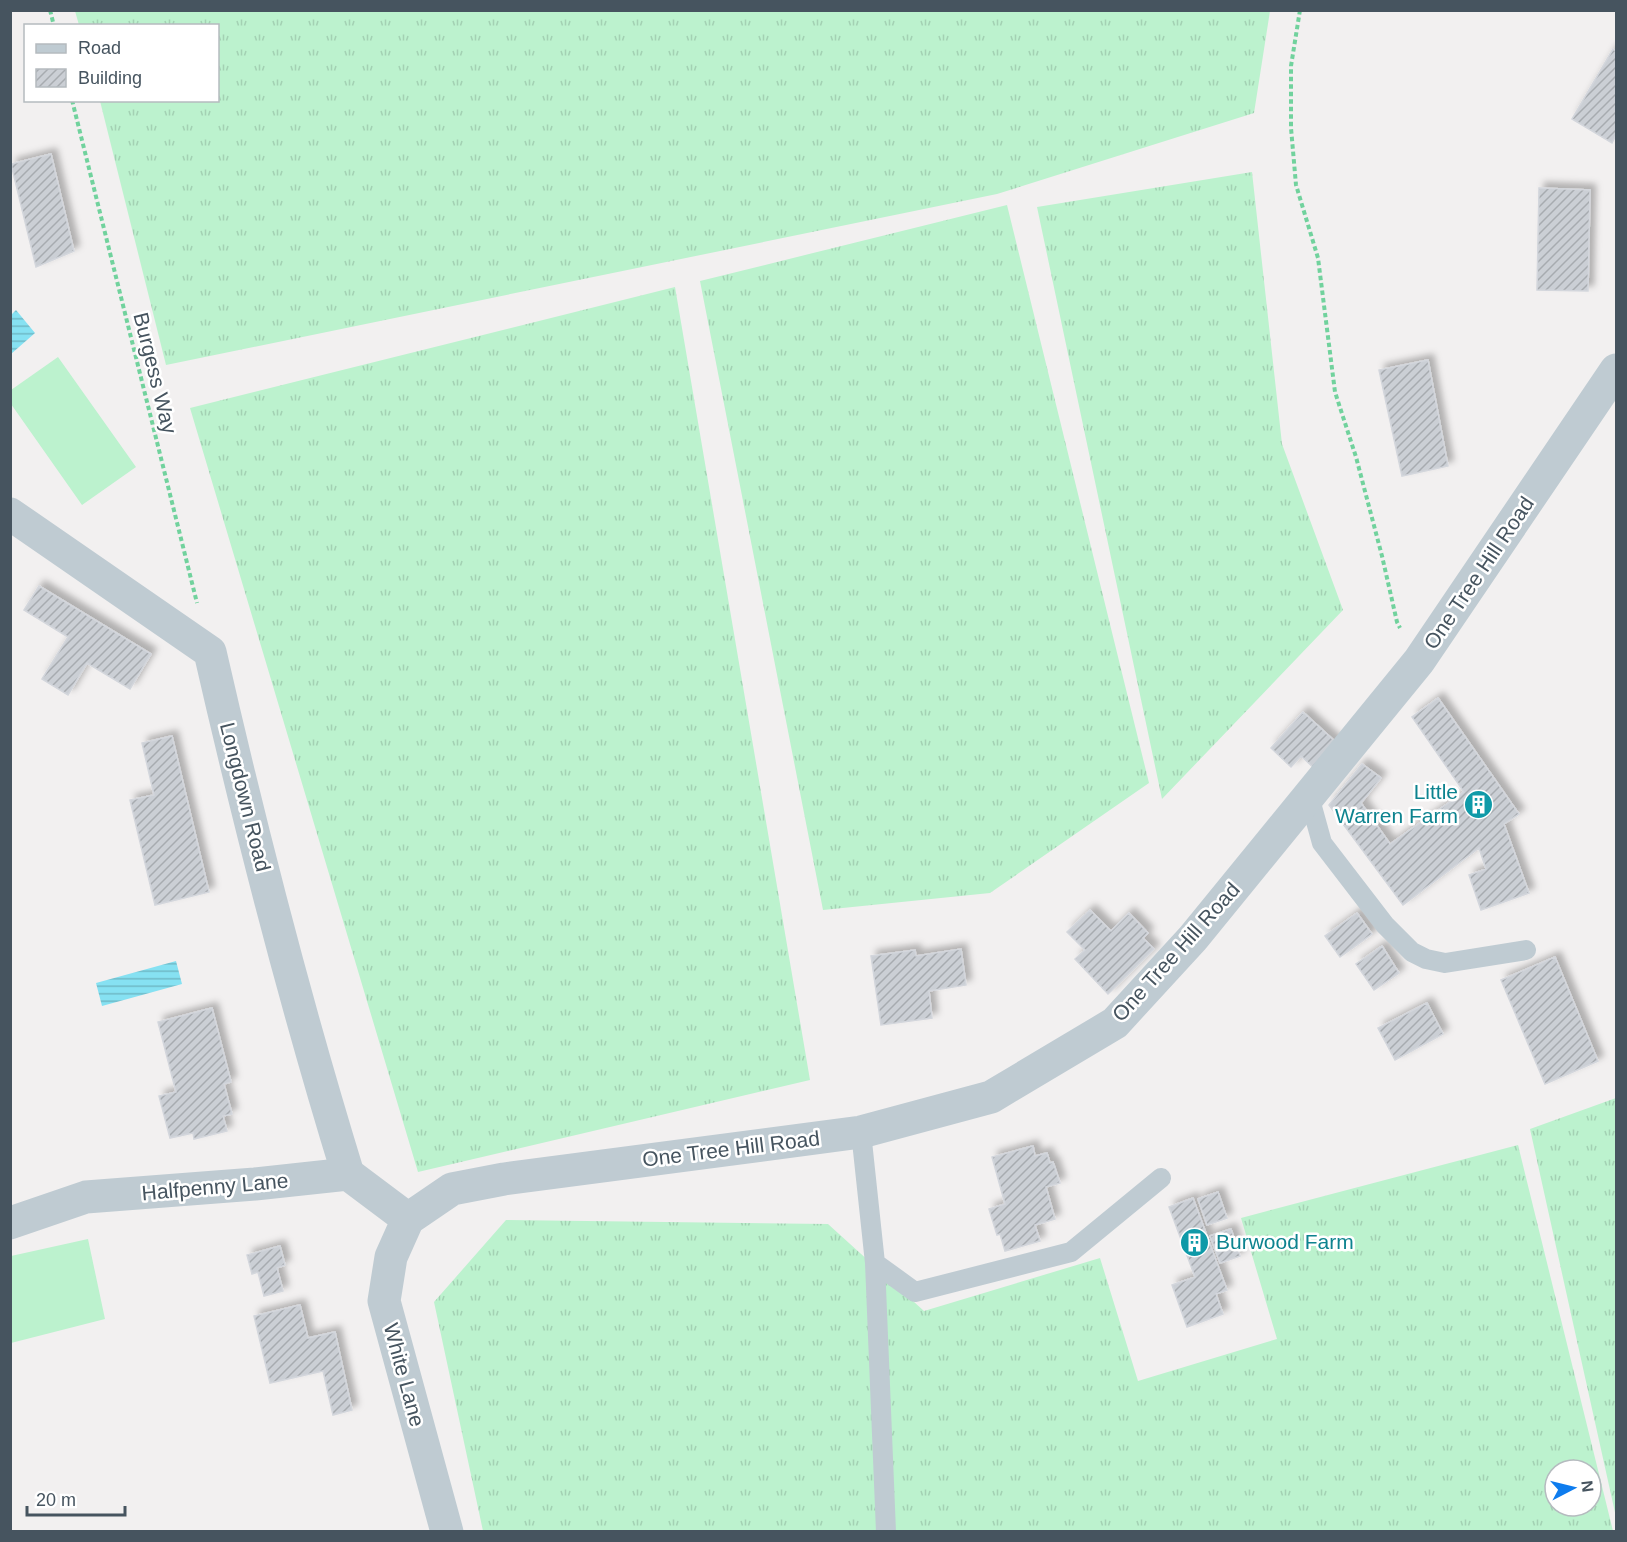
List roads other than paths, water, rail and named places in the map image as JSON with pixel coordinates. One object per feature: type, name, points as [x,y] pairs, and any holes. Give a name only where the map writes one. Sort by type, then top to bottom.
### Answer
[{"type":"street","name":"One Tree Hill Road","points":[[408,1219],[452,1189],[504,1179],[861,1132],[991,1097],[1116,1023],[1193,938],[1419,662],[1617,370]]},
{"type":"street","name":"Longdown Road","points":[[10,514],[210,652],[245,805],[348,1174]]},
{"type":"street","points":[[348,1174],[408,1219]]},
{"type":"street","name":"Halfpenny Lane","points":[[10,1223],[86,1197],[255,1184],[348,1174]]},
{"type":"street","name":"White Lane","points":[[408,1219],[391,1257],[384,1301],[447,1532]]},
{"type":"lane","points":[[1309,796],[1322,843],[1385,925],[1412,952],[1426,959],[1444,963],[1526,950]]},
{"type":"lane","points":[[861,1132],[875,1263],[886,1532]]},
{"type":"lane","points":[[875,1263],[915,1292],[1071,1252],[1161,1178]]},
{"type":"water","points":[[16,310],[35,333],[11,354],[11,315]]},
{"type":"water","points":[[176,961],[182,984],[102,1006],[96,983]]},
{"type":"place","name":"Little Warren Farm","points":[[1479,804]]},
{"type":"place","name":"Burwood Farm","points":[[1195,1242]]}]
